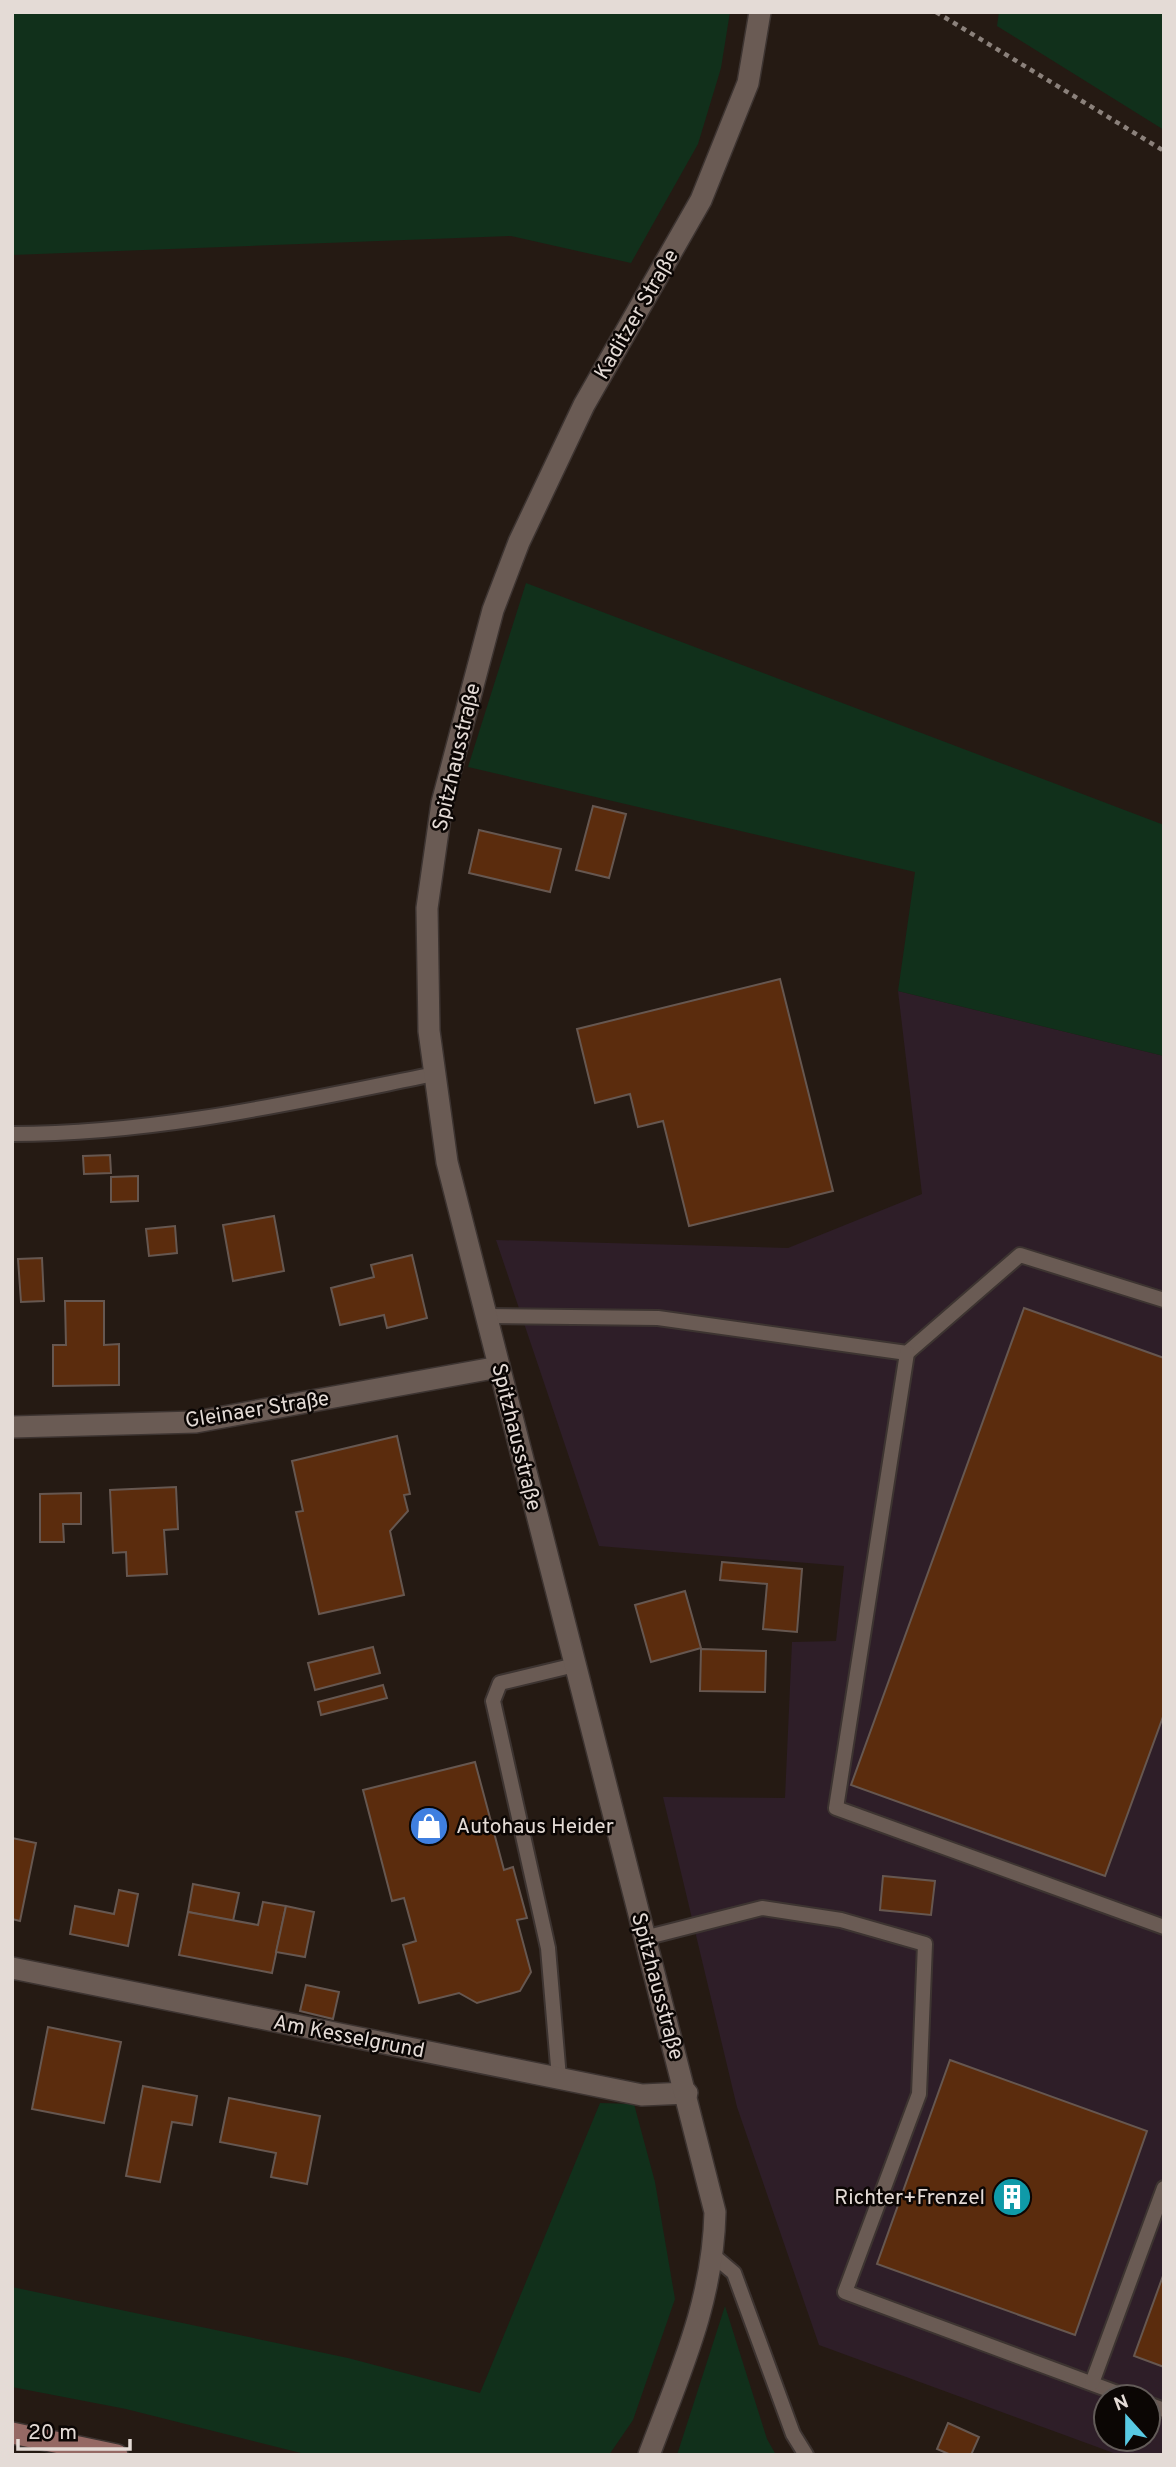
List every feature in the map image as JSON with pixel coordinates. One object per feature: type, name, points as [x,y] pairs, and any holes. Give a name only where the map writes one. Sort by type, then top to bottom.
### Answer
[{"type":"street","name":"Kaditzer Straße","points":[[493,610],[519,542],[584,405],[701,200],[747,83],[760,12]]},
{"type":"street","name":"Spitzhausstraße","points":[[493,610],[442,803],[427,908],[429,1031],[447,1162],[644,1938],[687,2093],[715,2212],[714,2256],[696,2330],[649,2455]]},
{"type":"street","name":"Gleinaer Straße","points":[[12,1427],[197,1422],[499,1367]]},
{"type":"street","name":"Am Kesselgrund","points":[[12,1968],[642,2095],[687,2093]]},
{"type":"street","points":[[12,2433],[117,2455]]},
{"type":"lane","points":[[12,1134],[66,1134],[201,1120],[435,1074]]},
{"type":"lane","points":[[1164,1300],[1020,1255],[907,1353],[836,1808],[1164,1927]]},
{"type":"lane","points":[[486,1316],[658,1318],[907,1353]]},
{"type":"lane","points":[[559,2078],[548,1948],[493,1701],[500,1683],[575,1665]]},
{"type":"lane","points":[[644,1938],[762,1908],[841,1920],[925,1944],[919,2094],[845,2292],[1091,2383],[1164,2188]]},
{"type":"lane","points":[[714,2256],[734,2273],[793,2434],[806,2455]]},
{"type":"path","points":[[936,12],[1164,151]]},
{"type":"shaded area","points":[[898,991],[1164,1056],[1164,2455],[1114,2453],[1162,2453],[1162,2383],[1092,2383],[1092,2445],[819,2345],[737,2107],[663,1797],[785,1798],[792,1642],[836,1641],[844,1566],[599,1546],[496,1240],[788,1248],[922,1194]]},
{"type":"green space","points":[[12,12],[730,12],[721,68],[698,144],[631,263],[511,236],[12,255]]},
{"type":"green space","points":[[999,12],[1164,12],[1164,130],[997,26]]},
{"type":"green space","points":[[526,583],[1164,825],[1164,1056],[898,991],[915,872],[468,767]]},
{"type":"green space","points":[[600,2103],[634,2104],[655,2182],[675,2299],[633,2420],[609,2455],[309,2455],[126,2409],[12,2387],[12,2287],[348,2358],[480,2393]]},
{"type":"green space","points":[[725,2306],[767,2439],[776,2455],[677,2455]]},
{"type":"building","points":[[593,806],[626,814],[609,878],[576,870]]},
{"type":"building","points":[[479,830],[561,849],[550,892],[469,873]]},
{"type":"building","points":[[780,979],[833,1191],[689,1226],[663,1121],[638,1127],[630,1094],[595,1103],[577,1029]]},
{"type":"building","points":[[110,1155],[111,1173],[84,1174],[83,1156]]},
{"type":"building","points":[[138,1176],[138,1201],[111,1202],[111,1177]]},
{"type":"building","points":[[274,1216],[284,1271],[233,1281],[223,1225]]},
{"type":"building","points":[[175,1226],[177,1253],[149,1256],[146,1229]]},
{"type":"building","points":[[412,1255],[427,1318],[387,1328],[384,1315],[340,1325],[331,1288],[374,1277],[371,1265]]},
{"type":"building","points":[[42,1258],[44,1301],[21,1302],[18,1259]]},
{"type":"building","points":[[65,1301],[104,1301],[104,1345],[119,1344],[119,1385],[53,1386],[53,1345],[66,1345]]},
{"type":"building","points":[[1024,1308],[1164,1358],[1164,1714],[1105,1876],[851,1785]]},
{"type":"building","points":[[397,1436],[410,1494],[404,1495],[408,1511],[390,1531],[404,1595],[319,1614],[296,1512],[303,1511],[292,1461]]},
{"type":"building","points":[[176,1487],[178,1529],[164,1530],[167,1574],[127,1576],[126,1552],[113,1553],[110,1490]]},
{"type":"building","points":[[81,1493],[81,1524],[63,1524],[64,1542],[40,1542],[40,1494]]},
{"type":"building","points":[[722,1562],[802,1569],[797,1632],[763,1629],[767,1584],[720,1580]]},
{"type":"building","points":[[685,1591],[701,1648],[651,1662],[635,1605]]},
{"type":"building","points":[[373,1647],[380,1673],[315,1690],[308,1663]]},
{"type":"building","points":[[701,1649],[766,1651],[765,1692],[700,1691]]},
{"type":"building","points":[[383,1685],[387,1698],[321,1715],[318,1702]]},
{"type":"building","points":[[475,1762],[504,1870],[513,1867],[527,1918],[517,1920],[531,1972],[520,1991],[477,2003],[459,1993],[419,2003],[403,1945],[416,1941],[404,1898],[392,1901],[363,1790]]},
{"type":"building","points":[[12,1838],[36,1843],[20,1921],[12,1919]]},
{"type":"building","points":[[883,1876],[935,1881],[931,1915],[880,1910]]},
{"type":"building","points":[[193,1884],[239,1893],[233,1921],[188,1912]]},
{"type":"building","points":[[119,1890],[138,1894],[128,1946],[70,1934],[75,1906],[114,1914]]},
{"type":"building","points":[[263,1902],[286,1906],[272,1973],[179,1955],[188,1912],[258,1925]]},
{"type":"building","points":[[286,1906],[314,1912],[305,1957],[276,1952]]},
{"type":"building","points":[[306,1985],[339,1992],[333,2019],[300,2011]]},
{"type":"building","points":[[48,2027],[121,2042],[104,2123],[32,2109]]},
{"type":"building","name":"Richter+Frenzel","points":[[950,2060],[1147,2131],[1075,2335],[877,2264]]},
{"type":"building","points":[[143,2086],[197,2096],[192,2125],[172,2122],[160,2182],[126,2176]]},
{"type":"building","points":[[229,2098],[320,2116],[307,2184],[271,2177],[276,2153],[220,2142]]},
{"type":"building","points":[[1164,2273],[1164,2367],[1134,2356]]},
{"type":"building","points":[[948,2423],[979,2437],[971,2455],[951,2455],[937,2449]]},
{"type":"place","name":"Autohaus Heider","points":[[429,1826]]},
{"type":"place","name":"Richter+Frenzel","points":[[1012,2197]]}]
